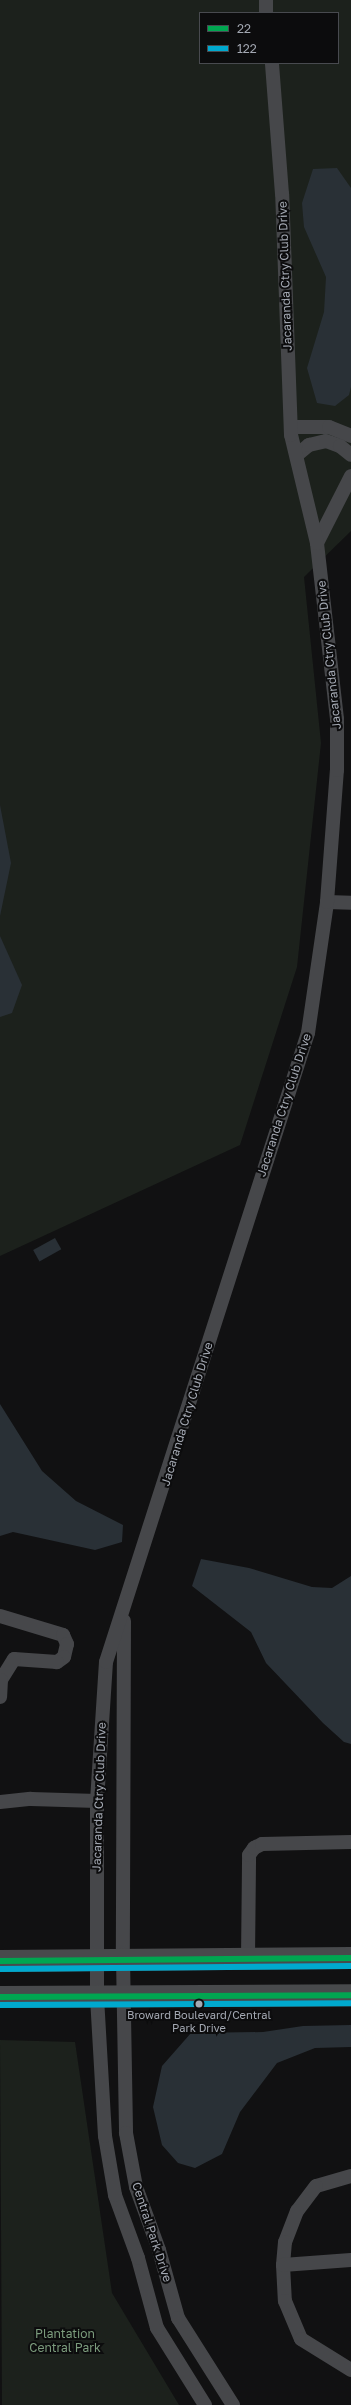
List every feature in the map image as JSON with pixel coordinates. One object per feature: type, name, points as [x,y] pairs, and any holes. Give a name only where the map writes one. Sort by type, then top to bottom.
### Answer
[{"type":"main road","points":[[0,1961],[96,1961],[123,1958],[351,1958]]},
{"type":"main road","points":[[0,1997],[351,1995]]},
{"type":"street","points":[[266,0],[266,12]]},
{"type":"street","name":"Jacaranda Ctry Club Drive","points":[[97,1997],[97,1801],[106,1662],[125,1601],[170,1471],[247,1218],[308,1033],[327,902],[337,770],[337,719],[317,543],[291,428],[282,194],[272,64]]},
{"type":"street","points":[[291,428],[329,428],[351,436]]},
{"type":"street","points":[[297,455],[309,445],[326,441],[340,446],[351,455]]},
{"type":"street","points":[[317,543],[351,476]]},
{"type":"street","points":[[327,902],[351,903]]},
{"type":"street","name":"Jacaranda Ctry Club Drive","points":[[123,1996],[125,1601]]},
{"type":"street","points":[[0,1616],[63,1635],[67,1644],[64,1657],[57,1662],[14,1659],[1,1680],[0,1697]]},
{"type":"street","points":[[0,1802],[31,1800],[97,1801]]},
{"type":"street","points":[[248,1958],[249,1855],[254,1848],[262,1844],[351,1842]]},
{"type":"street","name":"Central Park Drive","points":[[123,1996],[125,2109],[136,2187],[159,2250],[178,2318],[233,2405]]},
{"type":"street","name":"Central Park Drive","points":[[97,1997],[105,2136],[115,2195],[138,2258],[157,2328],[205,2405]]},
{"type":"street","points":[[351,2176],[316,2186],[297,2211],[285,2242],[283,2265],[285,2301],[301,2339],[351,2370]]},
{"type":"street","points":[[283,2265],[351,2260]]},
{"type":"green space","points":[[0,0],[351,0],[351,531],[304,577],[321,743],[297,967],[240,1145],[0,1256]]},
{"type":"green space","name":"Plantation Central Park","points":[[0,2040],[75,2042],[112,2293],[179,2405],[2,2405]]},
{"type":"shaded area","points":[[337,168],[351,188],[351,387],[349,395],[335,406],[317,403],[307,368],[324,312],[326,277],[304,227],[302,203],[313,169]]},
{"type":"shaded area","points":[[0,805],[11,863],[0,916]]},
{"type":"shaded area","points":[[0,936],[22,985],[12,1013],[0,1017]]},
{"type":"shaded area","points":[[55,1238],[61,1249],[39,1261],[33,1250]]},
{"type":"shaded area","points":[[0,1404],[42,1471],[76,1501],[123,1525],[122,1542],[95,1550],[13,1532],[0,1536]]},
{"type":"shaded area","points":[[201,1559],[249,1568],[312,1587],[332,1588],[351,1576],[351,1744],[344,1742],[323,1723],[266,1663],[251,1632],[192,1586]]},
{"type":"shaded area","points":[[351,2025],[351,2047],[315,2048],[277,2063],[240,2112],[222,2154],[195,2168],[178,2163],[162,2145],[153,2107],[162,2066],[191,2033],[263,2032],[303,2026]]},
{"type":"transit line","name":"22","points":[[0,1961],[351,1958]]},
{"type":"transit line","name":"122","points":[[0,1969],[351,1966]]},
{"type":"transit line","name":"22","points":[[0,1997],[351,1995]]},
{"type":"transit line","name":"122","points":[[0,2005],[351,2003]]},
{"type":"place","name":"Broward Boulevard/Central Park Drive","points":[[199,2004]]}]
